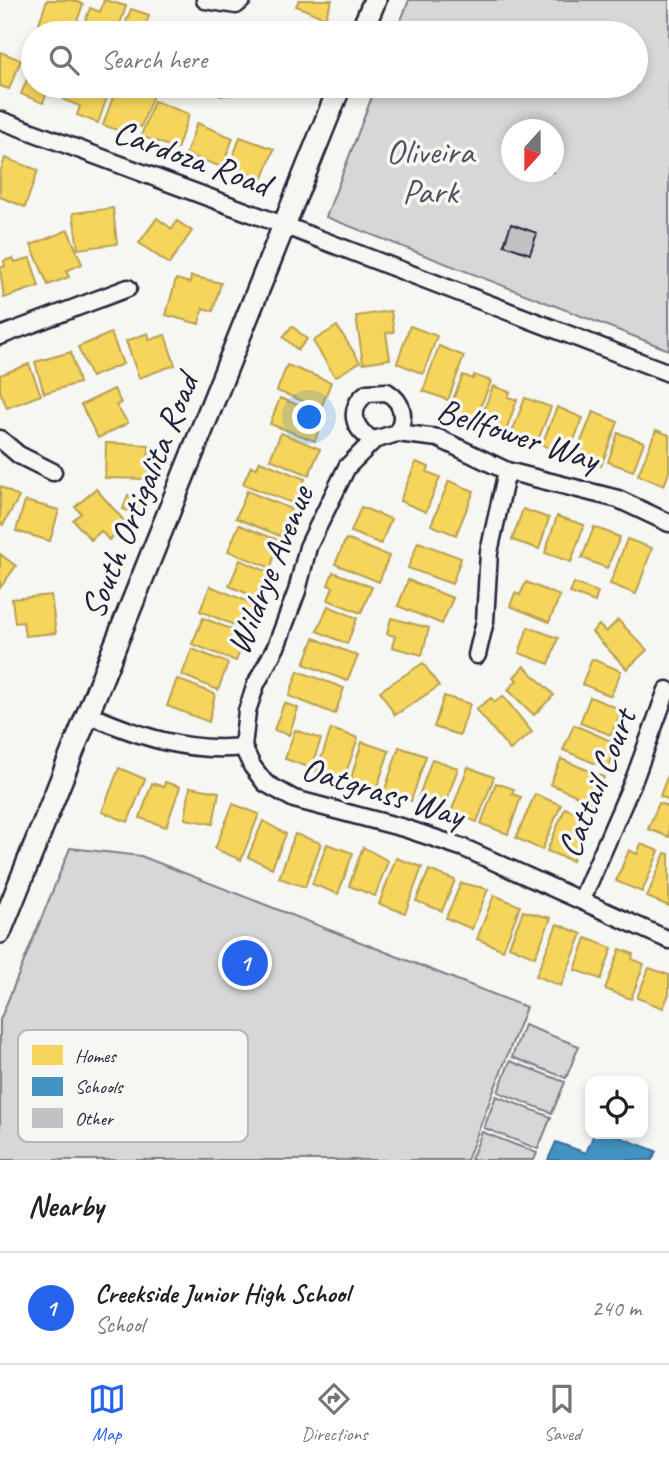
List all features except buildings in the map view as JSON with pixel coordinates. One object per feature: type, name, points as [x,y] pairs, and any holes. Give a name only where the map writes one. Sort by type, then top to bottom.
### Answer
[{"type":"street","points":[[205,0],[239,3]]},
{"type":"street","points":[[366,21],[375,0]]},
{"type":"street","name":"South Ortigalita Road","points":[[0,932],[335,98]]},
{"type":"street","name":"Cardoza Road","points":[[0,120],[669,373]]},
{"type":"street","points":[[0,336],[128,288]]},
{"type":"street","name":"Bellfower Way","points":[[385,436],[438,438],[507,471],[618,499],[669,523]]},
{"type":"street","name":"Wildrye Avenue","points":[[243,747],[247,711],[256,684],[276,647],[297,590],[307,547],[347,467],[385,436]]},
{"type":"street","points":[[0,439],[19,455],[53,472]]},
{"type":"street","points":[[477,655],[485,621],[489,552],[507,471]]},
{"type":"street","name":"Cattail Court","points":[[582,899],[635,777],[667,690]]},
{"type":"street","points":[[88,715],[136,735],[176,746],[217,750],[243,747]]},
{"type":"street","name":"Oatgrass Way","points":[[243,747],[251,766],[265,783],[286,796],[464,848],[669,940]]},
{"type":"green space","name":"Oliveira Park","points":[[409,0],[669,0],[669,350],[326,217],[371,98],[648,98],[648,21],[401,21]]},
{"type":"green space","points":[[70,848],[141,856],[526,1007],[467,1160],[0,1160],[0,1020]]},
{"type":"green space","points":[[524,1025],[579,1046],[566,1078],[512,1057]]},
{"type":"green space","points":[[510,1061],[565,1082],[552,1113],[498,1092]]},
{"type":"green space","points":[[496,1096],[551,1117],[538,1149],[484,1128]]},
{"type":"green space","points":[[482,1132],[537,1153],[534,1160],[471,1160]]},
{"type":"place","name":"Creekside Junior High School","points":[[245,963]]}]
